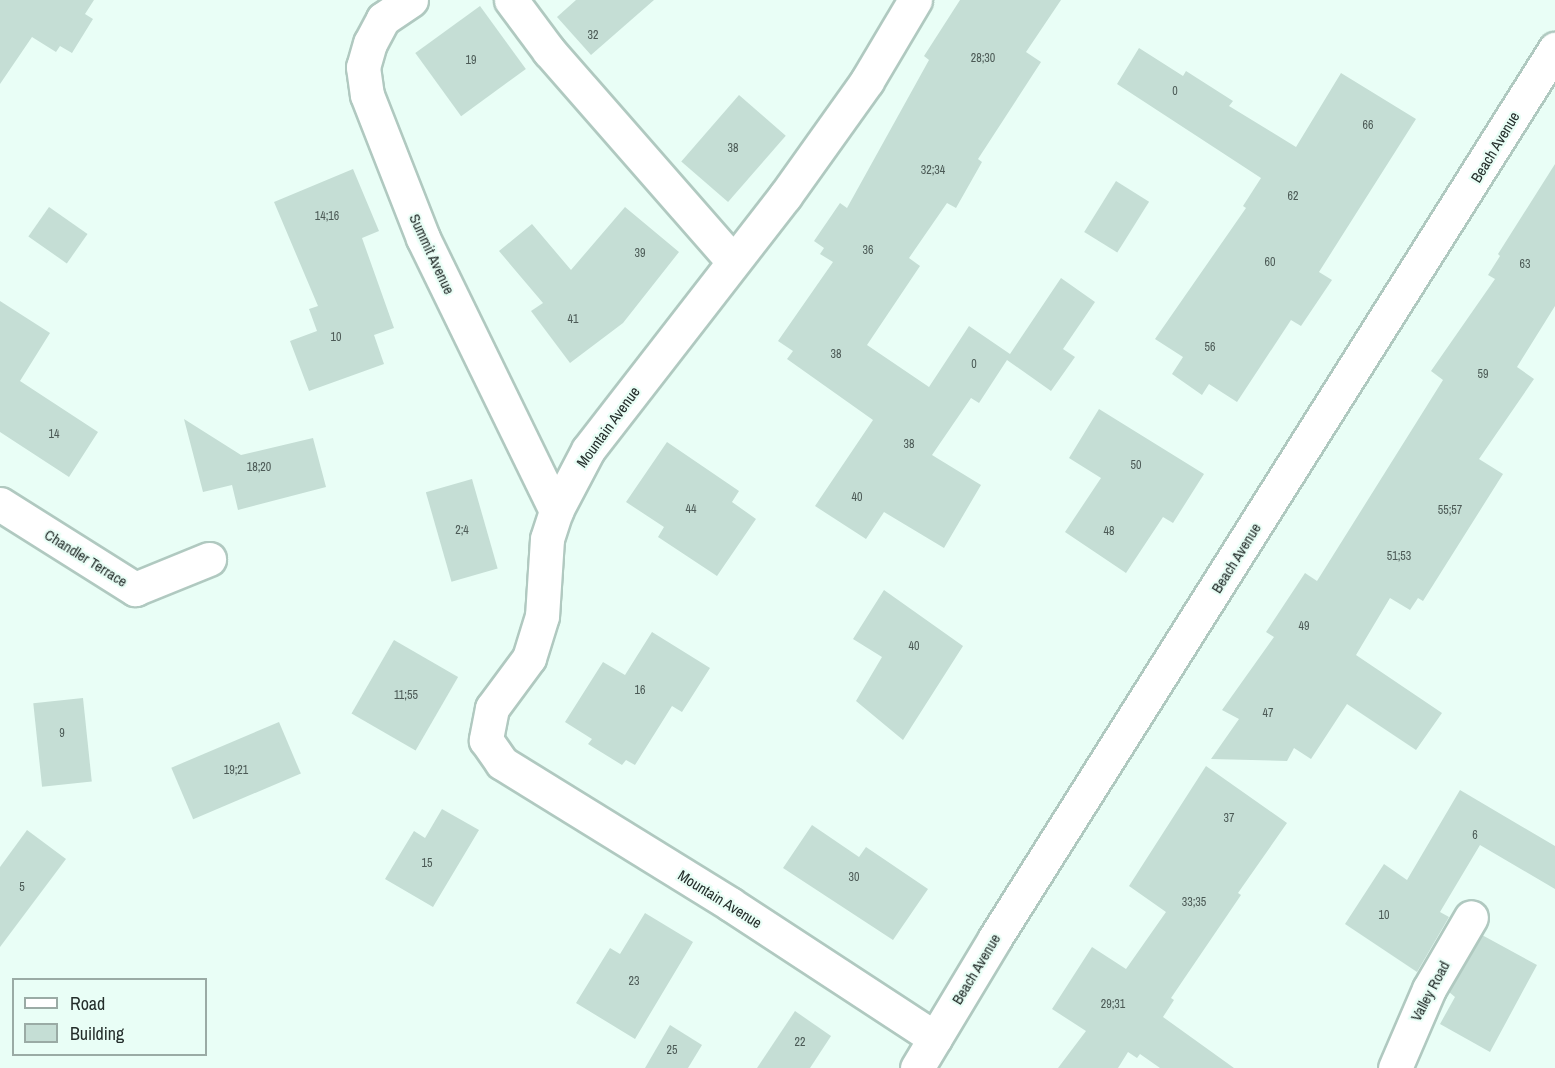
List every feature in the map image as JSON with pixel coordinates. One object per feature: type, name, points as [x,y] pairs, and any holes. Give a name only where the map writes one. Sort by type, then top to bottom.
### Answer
[{"type":"street","name":"Summit Avenue","points":[[411,0],[383,19],[370,43],[363,68],[367,94],[423,238],[556,511]]},
{"type":"street","points":[[511,0],[549,51],[733,261]]},
{"type":"street","name":"Mountain Avenue","points":[[915,0],[867,81],[588,450],[556,511],[547,539],[542,616],[529,658],[492,708],[486,740],[502,764],[730,904],[935,1038]]},
{"type":"street","name":"Beach Avenue","points":[[917,1068],[1555,49]]},
{"type":"street","name":"Chandler Terrace","points":[[0,504],[135,589],[209,559]]},
{"type":"street","name":"Valley Road","points":[[1395,1068],[1429,989],[1471,917]]},
{"type":"building","points":[[0,0],[94,0],[85,14],[93,19],[72,53],[60,46],[56,52],[32,37],[0,84]]},
{"type":"building","points":[[576,0],[654,0],[591,55],[557,17]]},
{"type":"building","points":[[960,0],[1061,0],[1026,52],[1041,62],[978,159],[982,162],[956,208],[947,203],[909,258],[920,266],[867,345],[929,387],[969,326],[1010,354],[1061,278],[1095,302],[1063,349],[1075,357],[1051,391],[1007,360],[979,403],[971,398],[932,455],[981,485],[944,548],[884,512],[866,539],[815,506],[873,420],[787,359],[793,351],[778,341],[833,262],[820,254],[824,248],[814,241],[840,203],[847,208],[929,60],[924,56]]},
{"type":"building","points":[[480,6],[526,69],[461,116],[415,53]]},
{"type":"building","points":[[1139,48],[1183,76],[1186,71],[1233,101],[1229,106],[1296,147],[1341,73],[1416,119],[1319,272],[1332,280],[1301,326],[1291,320],[1237,402],[1209,384],[1202,395],[1172,374],[1183,357],[1155,339],[1246,208],[1243,206],[1261,178],[1117,84]]},
{"type":"building","points":[[739,95],[786,136],[728,202],[681,161]]},
{"type":"building","points":[[1555,164],[1555,306],[1517,367],[1534,379],[1479,459],[1503,474],[1423,601],[1418,598],[1410,610],[1390,598],[1356,655],[1442,713],[1416,750],[1347,704],[1311,759],[1294,748],[1287,761],[1211,759],[1239,719],[1222,710],[1274,637],[1266,632],[1305,573],[1317,581],[1443,380],[1431,371],[1495,279],[1488,275],[1500,256],[1498,254]]},
{"type":"building","points":[[353,169],[379,231],[362,238],[394,328],[374,335],[384,364],[309,391],[290,341],[317,331],[309,309],[318,306],[274,202]]},
{"type":"building","points":[[1116,181],[1149,202],[1117,253],[1084,232]]},
{"type":"building","points":[[49,207],[88,234],[67,263],[28,236]]},
{"type":"building","points":[[625,207],[679,252],[623,323],[570,363],[531,311],[543,303],[499,251],[532,224],[571,270]]},
{"type":"building","points":[[0,301],[50,333],[20,381],[98,432],[69,477],[0,432]]},
{"type":"building","points":[[1099,409],[1204,474],[1173,523],[1163,517],[1126,573],[1065,532],[1101,478],[1069,458]]},
{"type":"building","points":[[184,419],[241,455],[313,438],[326,487],[238,510],[232,485],[203,492]]},
{"type":"building","points":[[667,442],[739,491],[732,502],[756,519],[717,576],[658,537],[664,527],[626,502]]},
{"type":"building","points":[[472,479],[498,568],[451,582],[426,492]]},
{"type":"building","points":[[884,590],[963,646],[903,740],[856,701],[882,657],[853,639]]},
{"type":"building","points":[[652,632],[710,668],[682,712],[672,706],[635,765],[626,760],[622,765],[588,744],[592,739],[565,722],[603,662],[625,675]]},
{"type":"building","points":[[394,640],[458,677],[416,751],[352,714]]},
{"type":"building","points":[[83,698],[92,782],[42,787],[33,703]]},
{"type":"building","points":[[279,722],[301,774],[193,819],[171,768]]},
{"type":"building","points":[[1206,766],[1287,823],[1238,893],[1241,895],[1171,998],[1174,1000],[1163,1017],[1234,1068],[1160,1068],[1140,1054],[1137,1058],[1128,1052],[1118,1068],[1058,1068],[1086,1031],[1052,1009],[1092,947],[1126,969],[1166,912],[1129,886]]},
{"type":"building","points":[[1460,790],[1555,846],[1555,889],[1480,845],[1440,912],[1449,917],[1417,972],[1345,924],[1384,864],[1407,880]]},
{"type":"building","points":[[442,809],[479,830],[433,907],[385,879],[414,831],[425,838]]},
{"type":"building","points":[[812,825],[859,857],[866,847],[928,889],[893,940],[783,868]]},
{"type":"building","points":[[27,830],[66,859],[0,947],[0,867]]},
{"type":"building","points":[[645,913],[693,942],[635,1039],[576,1003],[610,948],[620,954]]},
{"type":"building","points":[[1482,935],[1537,965],[1490,1052],[1440,1024],[1455,997],[1449,992]]},
{"type":"building","points":[[795,1011],[831,1036],[810,1068],[757,1068]]},
{"type":"building","points":[[670,1025],[702,1045],[688,1068],[645,1068]]}]
